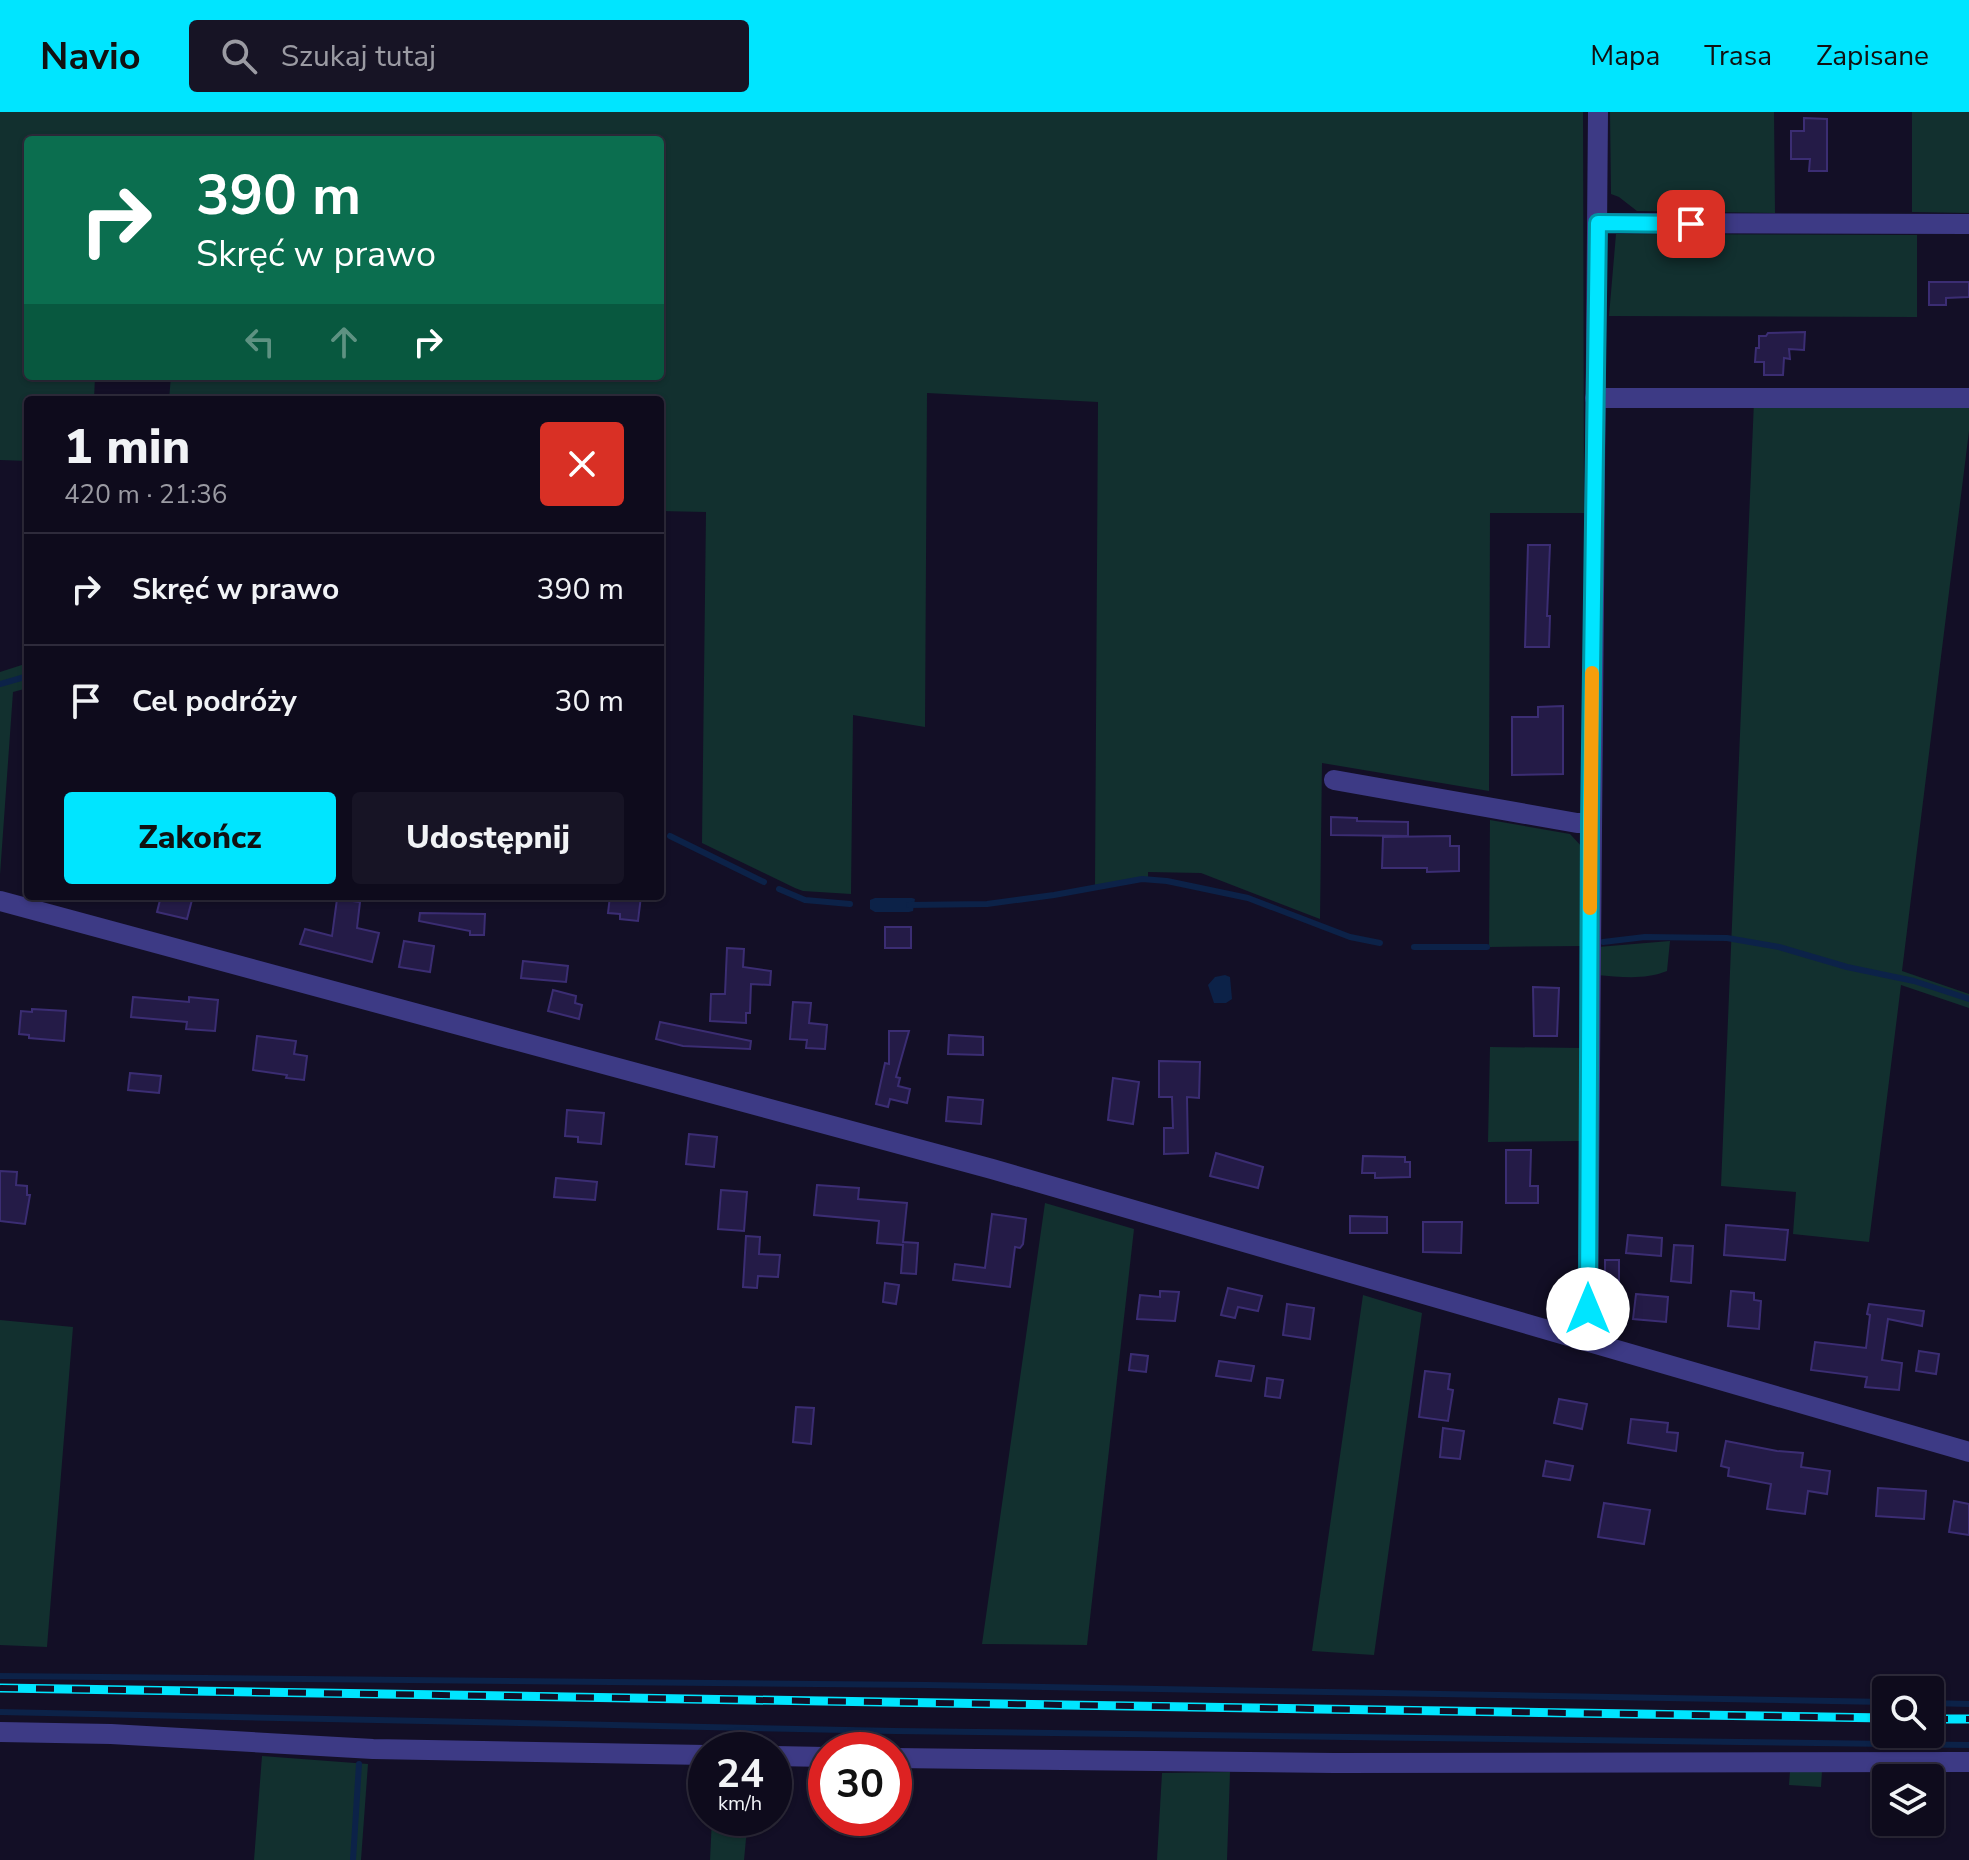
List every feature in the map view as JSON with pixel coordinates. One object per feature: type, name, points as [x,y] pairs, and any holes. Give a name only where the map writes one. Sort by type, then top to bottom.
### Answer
[{"type":"street","points":[[1579,1340],[1588,1309],[1598,112]]},
{"type":"street","points":[[1598,223],[1969,224]]},
{"type":"street","points":[[1595,398],[1969,398]]},
{"type":"street","points":[[1334,780],[1590,823]]},
{"type":"street","points":[[0,901],[978,1165],[1969,1452]]},
{"type":"street","points":[[0,1732],[111,1734],[373,1749],[688,1755]]},
{"type":"street","points":[[912,1758],[1334,1763],[1969,1762]]},
{"type":"green space","points":[[0,112],[1583,112],[1584,513],[1490,513],[1489,791],[1322,763],[1320,919],[1201,873],[1148,872],[1148,878],[1095,885],[1098,402],[927,393],[925,727],[853,715],[851,894],[803,891],[702,843],[706,512],[664,511],[664,396],[169,396],[171,380],[664,380],[664,136],[24,136],[24,380],[95,380],[94,396],[24,396],[24,461],[0,460]]},
{"type":"green space","points":[[1610,112],[1774,112],[1775,213],[1637,211],[1611,194]]},
{"type":"green space","points":[[1912,112],[1969,112],[1969,213],[1912,212]]},
{"type":"green space","points":[[1616,234],[1917,235],[1917,317],[1609,316]]},
{"type":"green space","points":[[1754,401],[1969,401],[1969,431],[1902,971],[1969,994],[1969,1008],[1901,985],[1869,1242],[1793,1234],[1796,1192],[1721,1186]]},
{"type":"green space","points":[[24,664],[24,689],[13,692],[0,875],[0,672]]},
{"type":"green space","points":[[1490,820],[1570,834],[1583,848],[1582,946],[1489,947]]},
{"type":"green space","points":[[1670,941],[1667,971],[1642,977],[1597,975],[1598,947]]},
{"type":"green space","points":[[1490,1047],[1582,1048],[1580,1141],[1488,1142]]},
{"type":"green space","points":[[1045,1203],[1134,1229],[1087,1645],[982,1644]]},
{"type":"green space","points":[[1363,1295],[1422,1313],[1374,1655],[1312,1651]]},
{"type":"green space","points":[[0,1320],[73,1327],[47,1647],[0,1645]]},
{"type":"green space","points":[[262,1756],[368,1764],[361,1860],[254,1860]]},
{"type":"green space","points":[[1790,1771],[1822,1771],[1821,1787],[1789,1785]]},
{"type":"green space","points":[[1230,1772],[1227,1860],[1157,1860],[1162,1773]]},
{"type":"green space","points":[[711,1836],[746,1836],[744,1860],[710,1860]]},
{"type":"water","points":[[915,899],[913,911],[875,912],[870,909],[870,900]]},
{"type":"water","points":[[1215,977],[1230,977],[1232,999],[1226,1003],[1214,1003],[1208,985]]},
{"type":"building","points":[[1804,118],[1827,119],[1827,171],[1809,171],[1810,159],[1791,159],[1791,131],[1804,131]]},
{"type":"building","points":[[1929,282],[1969,282],[1969,297],[1946,298],[1946,305],[1929,305]]},
{"type":"building","points":[[1805,332],[1804,350],[1789,349],[1790,359],[1784,358],[1783,375],[1764,375],[1764,362],[1755,362],[1759,336]]},
{"type":"building","points":[[1528,545],[1550,545],[1549,647],[1525,647]]},
{"type":"building","points":[[1563,706],[1563,774],[1512,775],[1512,717],[1538,717],[1538,707]]},
{"type":"building","points":[[1331,817],[1408,822],[1408,836],[1331,835]]},
{"type":"building","points":[[1450,836],[1450,846],[1459,846],[1459,871],[1382,868],[1383,837]]},
{"type":"building","points":[[160,900],[192,900],[187,919],[157,912]]},
{"type":"building","points":[[337,900],[360,902],[357,928],[379,933],[372,962],[300,944],[305,929],[332,936]]},
{"type":"building","points":[[610,900],[641,900],[638,921],[620,919],[620,914],[608,913]]},
{"type":"building","points":[[420,913],[485,914],[484,935],[470,935],[470,931],[419,921]]},
{"type":"building","points":[[885,927],[911,927],[911,948],[885,948]]},
{"type":"building","points":[[404,941],[434,946],[430,972],[399,967]]},
{"type":"building","points":[[727,948],[744,949],[743,967],[771,971],[770,985],[751,984],[750,1013],[746,1013],[746,1023],[710,1021],[711,994],[725,994]]},
{"type":"building","points":[[523,961],[568,966],[566,982],[521,978]]},
{"type":"building","points":[[1533,987],[1559,988],[1557,1036],[1534,1036]]},
{"type":"building","points":[[553,990],[576,996],[575,1003],[582,1005],[579,1019],[548,1011]]},
{"type":"building","points":[[133,997],[189,1002],[189,997],[218,1000],[215,1031],[186,1029],[187,1022],[131,1017]]},
{"type":"building","points":[[793,1002],[811,1003],[809,1023],[827,1025],[825,1049],[806,1048],[807,1040],[790,1039]]},
{"type":"building","points":[[32,1009],[66,1011],[64,1041],[29,1038],[29,1035],[19,1034],[21,1011],[32,1012]]},
{"type":"building","points":[[660,1022],[751,1041],[750,1049],[683,1046],[656,1039]]},
{"type":"building","points":[[889,1031],[909,1031],[896,1077],[900,1078],[898,1086],[910,1089],[907,1103],[890,1099],[888,1107],[876,1104],[885,1063],[889,1064]]},
{"type":"building","points":[[949,1035],[983,1037],[983,1055],[948,1054]]},
{"type":"building","points":[[257,1036],[296,1041],[294,1054],[307,1056],[304,1080],[253,1070]]},
{"type":"building","points":[[1159,1061],[1200,1062],[1199,1098],[1187,1097],[1188,1153],[1164,1154],[1164,1128],[1173,1128],[1172,1097],[1159,1097]]},
{"type":"building","points":[[130,1073],[161,1076],[159,1093],[128,1090]]},
{"type":"building","points":[[1113,1078],[1139,1082],[1133,1124],[1108,1120]]},
{"type":"building","points":[[948,1097],[983,1100],[981,1124],[946,1121]]},
{"type":"building","points":[[567,1110],[604,1113],[601,1144],[578,1142],[578,1137],[565,1136]]},
{"type":"building","points":[[689,1134],[717,1137],[714,1167],[686,1164]]},
{"type":"building","points":[[1506,1150],[1531,1150],[1530,1186],[1538,1186],[1538,1203],[1506,1203]]},
{"type":"building","points":[[1216,1153],[1263,1167],[1258,1188],[1210,1176]]},
{"type":"building","points":[[1363,1156],[1405,1157],[1405,1162],[1410,1162],[1410,1177],[1375,1178],[1375,1173],[1362,1173]]},
{"type":"building","points":[[0,1171],[17,1172],[16,1185],[27,1186],[27,1195],[30,1195],[25,1224],[0,1221]]},
{"type":"building","points":[[556,1178],[597,1182],[595,1200],[554,1197]]},
{"type":"building","points":[[817,1185],[859,1188],[858,1199],[907,1203],[903,1242],[918,1243],[916,1274],[901,1273],[903,1245],[877,1243],[879,1221],[814,1215]]},
{"type":"building","points":[[721,1190],[747,1192],[744,1231],[718,1229]]},
{"type":"building","points":[[992,1214],[1026,1219],[1023,1244],[1020,1248],[1015,1247],[1010,1287],[953,1280],[955,1264],[985,1268]]},
{"type":"building","points":[[1350,1216],[1387,1217],[1387,1233],[1350,1233]]},
{"type":"building","points":[[1423,1222],[1462,1222],[1461,1253],[1423,1252]]},
{"type":"building","points":[[1726,1225],[1788,1230],[1785,1260],[1724,1255]]},
{"type":"building","points":[[1628,1235],[1662,1238],[1661,1256],[1626,1253]]},
{"type":"building","points":[[746,1236],[760,1237],[759,1254],[780,1255],[778,1277],[758,1276],[757,1288],[743,1287]]},
{"type":"building","points":[[1674,1245],[1693,1246],[1691,1283],[1671,1281]]},
{"type":"building","points":[[1605,1260],[1619,1260],[1619,1291],[1605,1291]]},
{"type":"building","points":[[885,1283],[899,1285],[896,1304],[883,1302]]},
{"type":"building","points":[[1228,1288],[1262,1296],[1258,1311],[1238,1307],[1235,1318],[1221,1315]]},
{"type":"building","points":[[1160,1291],[1179,1292],[1175,1321],[1137,1319],[1140,1295],[1160,1297]]},
{"type":"building","points":[[1731,1291],[1754,1293],[1754,1300],[1761,1301],[1759,1329],[1728,1326]]},
{"type":"building","points":[[1636,1294],[1668,1297],[1666,1322],[1633,1319]]},
{"type":"building","points":[[1287,1304],[1314,1308],[1310,1339],[1283,1335]]},
{"type":"building","points":[[1869,1304],[1924,1311],[1922,1326],[1888,1319],[1882,1360],[1902,1363],[1899,1390],[1865,1387],[1867,1377],[1811,1370],[1815,1342],[1866,1348]]},
{"type":"building","points":[[1919,1351],[1939,1354],[1936,1374],[1916,1371]]},
{"type":"building","points":[[1131,1354],[1148,1356],[1146,1372],[1129,1370]]},
{"type":"building","points":[[1219,1361],[1254,1366],[1251,1381],[1216,1376]]},
{"type":"building","points":[[1425,1371],[1450,1374],[1448,1389],[1453,1390],[1448,1421],[1419,1417]]},
{"type":"building","points":[[1267,1378],[1283,1380],[1280,1398],[1265,1396]]},
{"type":"building","points":[[1559,1399],[1587,1404],[1582,1429],[1554,1423]]},
{"type":"building","points":[[796,1407],[814,1408],[811,1444],[793,1442]]},
{"type":"building","points":[[1631,1419],[1668,1423],[1667,1432],[1678,1433],[1676,1451],[1628,1443]]},
{"type":"building","points":[[1443,1428],[1464,1431],[1460,1459],[1440,1457]]},
{"type":"building","points":[[1726,1441],[1803,1453],[1801,1467],[1830,1471],[1827,1494],[1808,1491],[1805,1514],[1767,1509],[1771,1484],[1728,1476],[1729,1468],[1721,1466]]},
{"type":"building","points":[[1546,1461],[1573,1466],[1570,1480],[1543,1476]]},
{"type":"building","points":[[1878,1488],[1926,1491],[1924,1519],[1876,1516]]},
{"type":"building","points":[[1954,1501],[1969,1504],[1969,1535],[1949,1532]]},
{"type":"building","points":[[1604,1503],[1650,1510],[1644,1544],[1598,1537]]},
{"type":"waterway","points":[[0,684],[24,677]]},
{"type":"waterway","points":[[670,836],[764,882]]},
{"type":"waterway","points":[[909,905],[987,904],[1142,879],[1167,881],[1248,898],[1350,937],[1380,943]]},
{"type":"waterway","points":[[779,889],[805,900],[850,904]]},
{"type":"waterway","points":[[1603,942],[1645,937],[1727,938],[1779,947],[1847,967],[1914,981],[1969,999]]},
{"type":"waterway","points":[[1414,947],[1487,947]]},
{"type":"waterway","points":[[0,1676],[927,1685],[1872,1702]]},
{"type":"waterway","points":[[1944,1703],[1969,1704]]},
{"type":"waterway","points":[[0,1712],[895,1731],[1969,1745]]},
{"type":"waterway","points":[[353,1860],[359,1764]]},
{"type":"railway","points":[[0,1688],[1872,1718]]},
{"type":"railway","points":[[1944,1719],[1969,1719]]},
{"type":"slow traffic","points":[[1590,908],[1592,673]]},
{"type":"route","points":[[1588,1309],[1590,823],[1598,223],[1691,224]]}]
